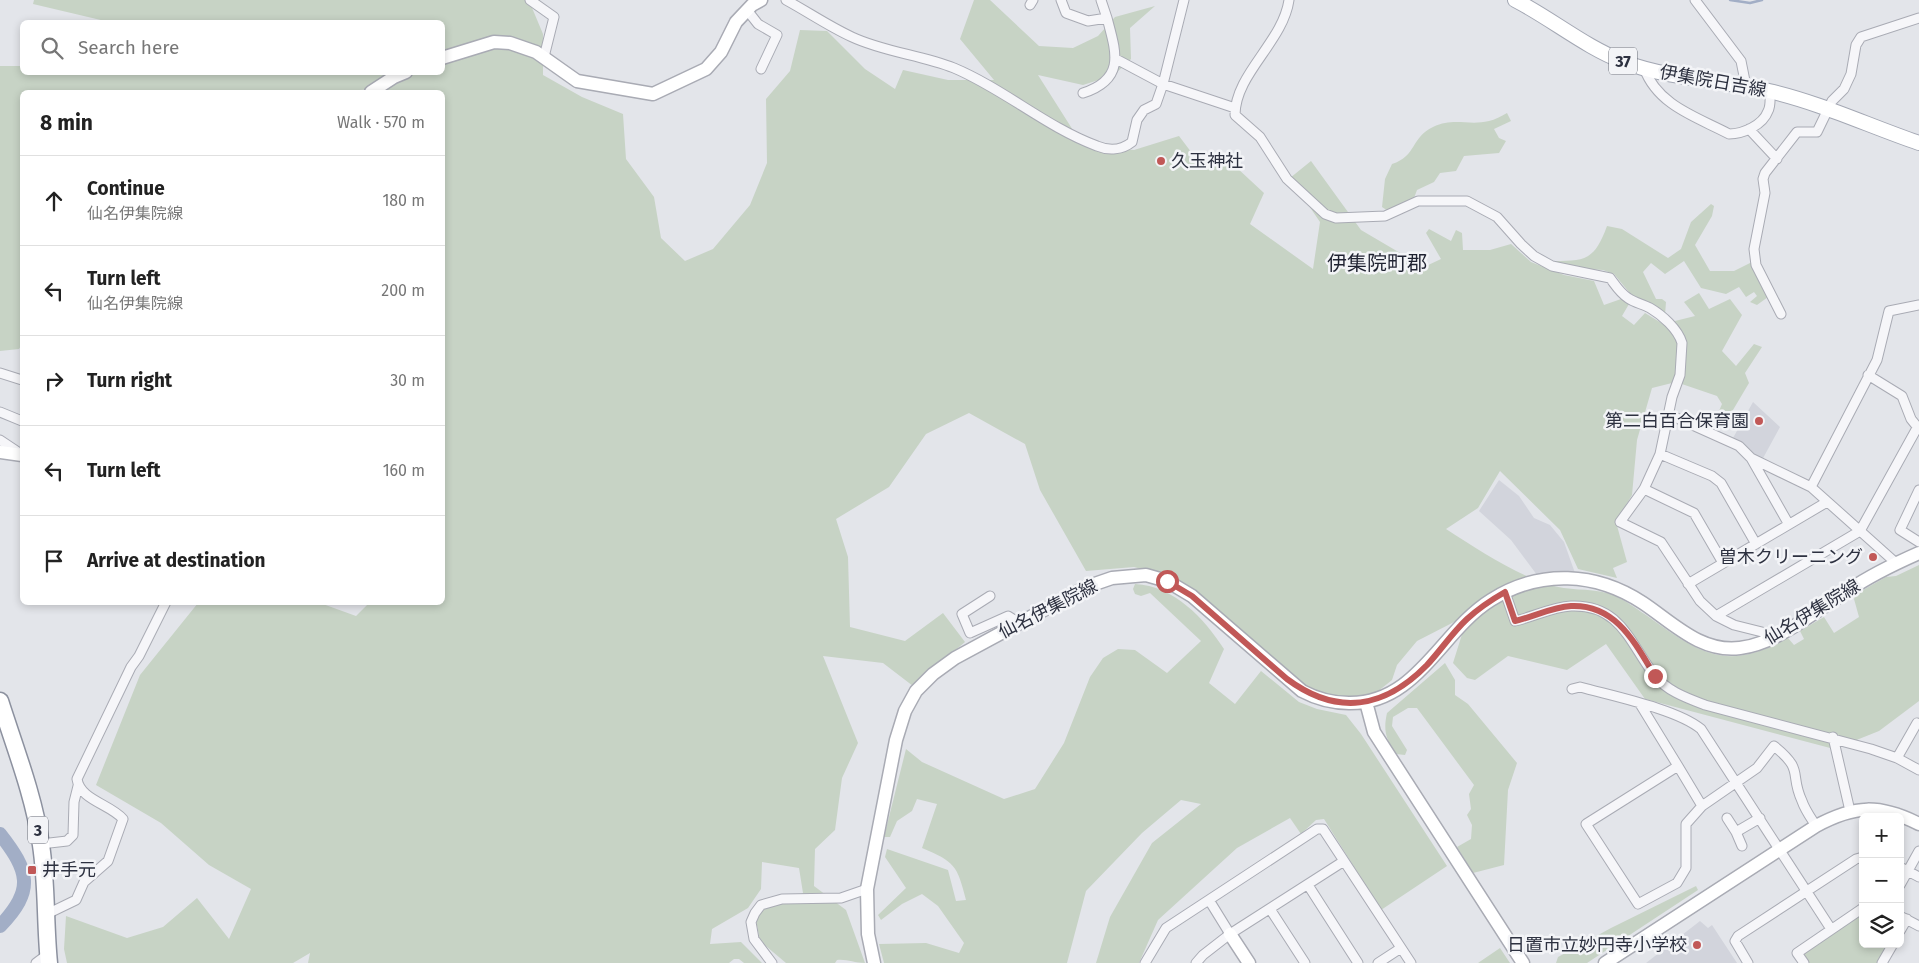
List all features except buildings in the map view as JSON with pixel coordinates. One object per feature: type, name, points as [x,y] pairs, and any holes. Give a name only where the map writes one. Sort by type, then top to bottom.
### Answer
[{"type":"highway","name":"3","points":[[0,701],[35,814],[41,844],[48,914],[44,960]]},
{"type":"main road","points":[[445,57],[494,42],[510,43],[523,46],[544,57],[576,81],[653,94],[706,69],[722,52],[736,22],[747,10],[761,0]]},
{"type":"main road","name":"伊集院日吉線","points":[[1515,0],[1606,54],[1644,68],[1770,91],[1828,109],[1919,144]]},
{"type":"main road","points":[[375,90],[399,75]]},
{"type":"main road","points":[[0,452],[20,455]]},
{"type":"main road","name":"仙名伊集院線","points":[[874,963],[868,934],[867,889],[873,846],[896,740],[910,701],[924,682],[944,666],[1019,623],[1099,582],[1124,575],[1156,577],[1167,581],[1192,596],[1302,691],[1312,696],[1335,702],[1366,702],[1390,694],[1408,682],[1428,664],[1466,620],[1505,592],[1533,581],[1553,577],[1588,579],[1631,596],[1684,632],[1707,644],[1740,648],[1773,638],[1896,563],[1919,553]]},
{"type":"main road","points":[[1366,702],[1374,732],[1524,963]]},
{"type":"main road","points":[[1605,963],[1816,826],[1850,811],[1871,809],[1885,810],[1919,824]]},
{"type":"main road","points":[[1230,934],[1249,963]]},
{"type":"street","points":[[786,0],[852,38],[920,56],[955,68],[1069,134],[1098,147],[1117,150],[1132,142],[1137,120],[1144,110],[1156,104],[1163,84],[1184,0]]},
{"type":"street","points":[[1061,0],[1066,13],[1081,19],[1088,21],[1107,18]]},
{"type":"street","points":[[1083,93],[1102,84],[1112,74],[1116,59],[1101,0]]},
{"type":"street","points":[[1289,0],[1282,26],[1249,74],[1235,108],[1235,115],[1260,137],[1287,178],[1325,214],[1336,218],[1385,216],[1418,201],[1467,201],[1497,216],[1534,256],[1552,266],[1610,278],[1621,293],[1630,300],[1649,307],[1664,318],[1681,338],[1680,375],[1672,397],[1670,415],[1660,454],[1644,489],[1620,522],[1661,542],[1700,601],[1716,616],[1734,625],[1762,632],[1773,638]]},
{"type":"street","points":[[1695,0],[1741,61],[1746,86]]},
{"type":"street","points":[[534,2],[554,17],[544,57]]},
{"type":"street","points":[[747,10],[758,24],[777,35],[761,69]]},
{"type":"street","points":[[1781,314],[1756,265],[1754,249],[1765,193],[1763,179],[1797,132],[1802,130],[1817,132],[1828,109],[1844,90],[1850,74],[1856,45],[1860,37],[1919,18]]},
{"type":"street","points":[[1116,59],[1163,84],[1235,108]]},
{"type":"street","points":[[1644,68],[1648,77],[1672,105],[1729,134],[1749,129],[1769,110],[1770,91]]},
{"type":"street","points":[[1749,129],[1777,159]]},
{"type":"street","points":[[1811,487],[1877,360],[1889,311],[1919,304]]},
{"type":"street","points":[[0,373],[20,379]]},
{"type":"street","points":[[1716,616],[1860,531],[1918,428],[1910,419],[1902,396],[1868,375]]},
{"type":"street","points":[[0,412],[20,420]]},
{"type":"street","points":[[1670,415],[1739,446],[1751,458],[1788,523]]},
{"type":"street","points":[[0,440],[20,454]]},
{"type":"street","points":[[1660,454],[1712,476],[1721,483],[1756,544]]},
{"type":"street","points":[[1751,458],[1811,487],[1896,563]]},
{"type":"street","points":[[1644,489],[1694,513],[1723,562]]},
{"type":"street","points":[[1919,490],[1900,530],[1919,542]]},
{"type":"street","points":[[1688,584],[1788,523],[1827,502]]},
{"type":"street","points":[[1505,592],[1515,621],[1570,606],[1592,608],[1607,614],[1620,623],[1631,636],[1655,676],[1668,688],[1686,697],[1705,705],[1833,738],[1897,758],[1919,770]]},
{"type":"street","points":[[990,596],[962,614],[970,633],[1008,616],[1019,623]]},
{"type":"street","points":[[41,844],[67,841],[73,835],[77,779],[164,605]]},
{"type":"street","points":[[1572,689],[1580,687],[1640,704],[1692,722],[1701,729],[1831,928]]},
{"type":"street","points":[[1640,704],[1702,806]]},
{"type":"street","points":[[1897,758],[1917,723],[1919,724]]},
{"type":"street","points":[[1833,738],[1850,811]]},
{"type":"street","points":[[1678,766],[1586,824],[1638,904],[1677,883],[1686,868],[1686,824],[1702,806],[1757,768],[1774,746],[1795,767],[1801,800],[1816,826]]},
{"type":"street","points":[[48,914],[76,900],[84,882],[108,861],[123,819],[116,812],[85,794],[78,786]]},
{"type":"street","points":[[1727,818],[1742,846]]},
{"type":"street","points":[[1736,832],[1760,818]]},
{"type":"street","points":[[1145,963],[1166,928],[1317,829],[1324,829],[1411,963]]},
{"type":"street","points":[[1919,851],[1904,869],[1919,877]]},
{"type":"street","points":[[1748,963],[1734,941],[1738,936],[1860,858]]},
{"type":"street","points":[[1196,963],[1203,954],[1230,934],[1344,861]]},
{"type":"street","points":[[1308,885],[1358,963]]},
{"type":"street","points":[[772,963],[754,938],[751,922],[754,913],[761,905],[782,899],[841,898],[867,889]]},
{"type":"street","points":[[1209,900],[1230,934]]},
{"type":"street","points":[[1270,909],[1305,963]]},
{"type":"street","points":[[1804,963],[1797,953],[1859,910]]},
{"type":"street","points":[[1904,918],[1919,926]]},
{"type":"street","points":[[1378,963],[1401,948]]},
{"type":"street","points":[[1882,963],[1891,948]]},
{"type":"shaded area","points":[[1753,402],[1780,427],[1762,460],[1733,438]]},
{"type":"shaded area","points":[[1499,480],[1519,496],[1534,518],[1550,525],[1564,542],[1575,573],[1555,572],[1537,575],[1511,540],[1479,511]]},
{"type":"shaded area","name":"日置市立妙円寺小学校","points":[[1700,921],[1708,928],[1712,925],[1737,963],[1646,963]]},
{"type":"green space","points":[[34,0],[527,0],[543,34],[543,75],[582,97],[623,114],[626,159],[654,197],[661,238],[685,261],[713,249],[750,205],[767,163],[766,99],[790,71],[800,30],[827,31],[865,69],[895,89],[903,70],[948,80],[994,80],[960,39],[974,0],[990,0],[1039,46],[1073,48],[1098,36],[1115,17],[1155,6],[1130,28],[1131,59],[1114,75],[1083,85],[1038,75],[1083,146],[1134,150],[1179,136],[1204,169],[1222,154],[1264,193],[1250,224],[1313,269],[1320,222],[1290,178],[1311,161],[1361,230],[1424,267],[1441,259],[1426,233],[1429,229],[1451,241],[1456,230],[1462,233],[1463,250],[1490,250],[1511,244],[1531,262],[1564,275],[1594,281],[1604,305],[1621,299],[1629,304],[1622,316],[1634,325],[1645,313],[1663,324],[1695,316],[1684,302],[1699,293],[1709,309],[1730,299],[1742,315],[1722,351],[1736,366],[1754,344],[1762,347],[1745,373],[1749,383],[1730,415],[1719,411],[1722,404],[1717,396],[1676,382],[1652,388],[1637,440],[1632,495],[1616,522],[1627,562],[1613,568],[1617,578],[1578,569],[1560,530],[1500,471],[1478,508],[1446,529],[1470,545],[1523,574],[1557,587],[1600,591],[1612,595],[1627,602],[1682,640],[1714,654],[1730,656],[1747,655],[1766,649],[1788,638],[1794,645],[1804,639],[1800,631],[1824,617],[1834,633],[1859,617],[1854,599],[1856,594],[1886,577],[1896,576],[1919,565],[1919,701],[1879,731],[1834,749],[1645,699],[1606,644],[1567,670],[1508,656],[1475,680],[1467,678],[1453,663],[1464,628],[1456,621],[1417,641],[1397,665],[1392,680],[1377,692],[1359,699],[1330,697],[1305,688],[1162,575],[1134,567],[1086,571],[1040,490],[1025,444],[969,413],[926,434],[889,487],[836,519],[848,557],[850,627],[905,641],[943,613],[965,642],[913,686],[883,663],[823,656],[858,743],[842,778],[835,830],[815,849],[814,886],[846,910],[865,963],[837,960],[835,963],[786,963],[760,941],[756,920],[764,908],[789,902],[803,893],[799,868],[762,862],[761,889],[748,908],[712,929],[710,944],[741,942],[762,963],[744,963],[739,959],[734,959],[729,963],[308,963],[310,953],[293,963],[67,963],[64,949],[66,916],[127,938],[163,927],[197,898],[229,939],[251,889],[209,865],[161,823],[96,785],[140,675],[196,605],[326,605],[356,616],[367,605],[445,605],[445,90],[388,90],[387,88],[360,90],[20,90],[20,347],[0,351],[0,66],[20,66],[20,75],[445,75],[445,20],[101,20],[33,4]]},
{"type":"green space","points":[[1507,113],[1511,121],[1494,129],[1499,138],[1506,141],[1499,153],[1464,156],[1456,171],[1440,173],[1434,182],[1417,190],[1414,198],[1388,211],[1382,207],[1385,179],[1392,164],[1406,156],[1426,131],[1441,124],[1489,121]]},
{"type":"green space","points":[[1711,204],[1714,206],[1712,216],[1695,245],[1710,271],[1734,271],[1752,262],[1768,297],[1757,305],[1750,302],[1757,296],[1754,292],[1746,297],[1739,287],[1726,294],[1701,288],[1684,261],[1665,274],[1651,263],[1643,272],[1656,299],[1662,299],[1666,302],[1665,315],[1633,297],[1614,274],[1603,270],[1572,268],[1549,261],[1571,261],[1586,257],[1597,247],[1607,226],[1622,229],[1668,258],[1681,249],[1691,222]]},
{"type":"green space","points":[[1135,584],[1149,586],[1175,597],[1207,626],[1224,649],[1209,683],[1235,704],[1261,671],[1299,702],[1317,709],[1346,715],[1361,734],[1447,866],[1381,910],[1324,819],[1316,820],[1301,834],[1290,818],[1237,848],[1158,920],[1139,963],[1096,963],[1110,917],[1152,843],[1201,804],[1181,800],[1142,833],[1086,891],[1067,963],[884,963],[879,944],[926,943],[959,953],[964,943],[938,906],[922,894],[902,904],[881,920],[878,915],[906,888],[885,857],[887,849],[948,870],[956,901],[966,900],[960,879],[953,866],[942,857],[922,848],[937,804],[917,799],[912,811],[897,821],[890,837],[884,837],[906,749],[922,762],[1004,799],[1035,789],[1064,743],[1090,677],[1103,658],[1118,649],[1135,650],[1167,673],[1201,641],[1150,593],[1141,596],[1135,594],[1133,589]]},
{"type":"green space","points":[[1445,663],[1455,680],[1455,695],[1468,704],[1517,763],[1508,790],[1504,865],[1473,873],[1457,847],[1471,839],[1472,825],[1467,815],[1471,809],[1469,794],[1474,785],[1417,708],[1408,708],[1393,717],[1392,726],[1407,750],[1405,755],[1396,754],[1385,730],[1387,713]]},
{"type":"green space","points":[[1696,886],[1698,890],[1587,963],[1556,963],[1558,957],[1611,928]]},
{"type":"green space","points":[[1859,916],[1859,948],[1887,948],[1878,963],[1809,963],[1803,957],[1804,952]]},
{"type":"green space","points":[[1500,948],[1510,963],[1478,963]]},
{"type":"waterway","points":[[1730,0],[1750,3],[1762,0]]},
{"type":"waterway","points":[[0,834],[17,859],[24,880],[19,902],[0,926]]},
{"type":"place","name":"久玉神社","points":[[1161,161]]},
{"type":"place","name":"第二白百合保育園","points":[[1759,421]]},
{"type":"place","name":"曽木クリーニング","points":[[1873,557]]},
{"type":"place","name":"井手元","points":[[32,870]]},
{"type":"place","name":"日置市立妙円寺小学校","points":[[1697,945]]},
{"type":"district","name":"伊集院町郡","points":[[1377,263]]},
{"type":"route","points":[[1167,581],[1180,587],[1192,596],[1302,691],[1324,700],[1345,703],[1366,702],[1390,694],[1418,674],[1477,610],[1505,592],[1515,621],[1570,606],[1592,608],[1607,614],[1620,623],[1631,636],[1655,676]]}]
